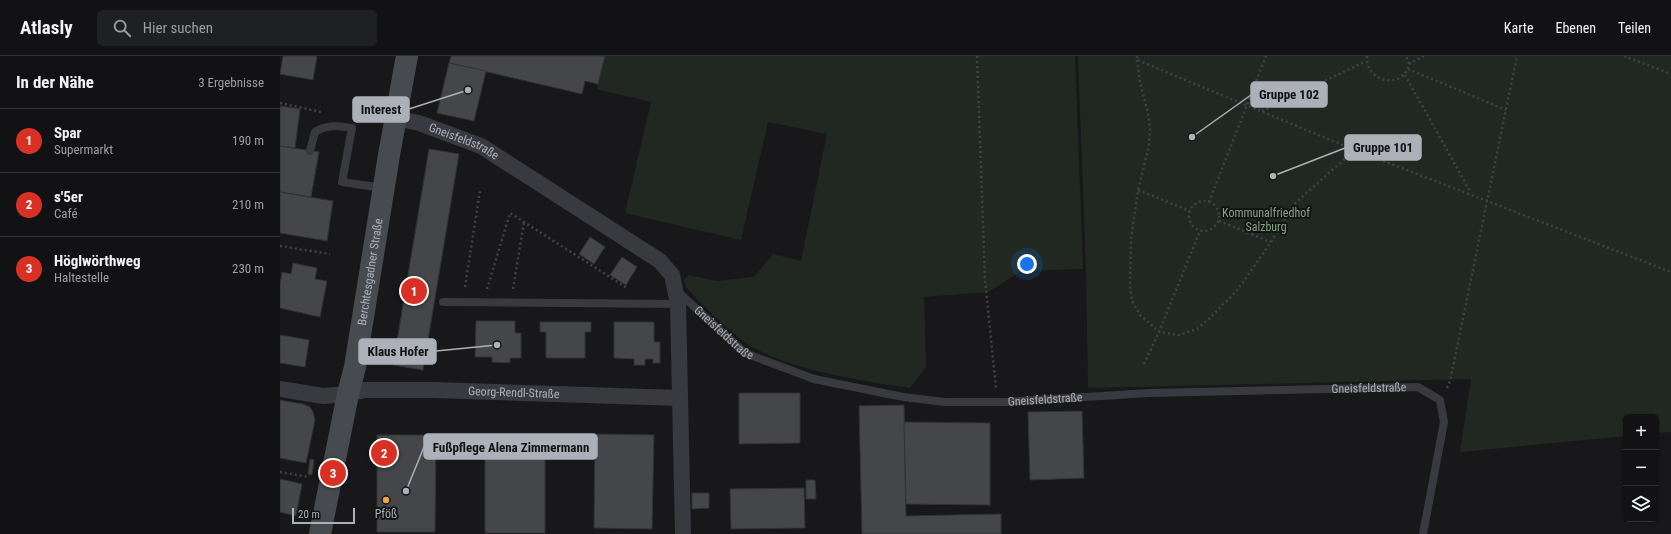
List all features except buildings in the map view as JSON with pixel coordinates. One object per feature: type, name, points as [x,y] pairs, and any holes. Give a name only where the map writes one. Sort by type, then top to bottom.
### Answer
[{"type":"main road","name":"Berchtesgadner Straße","points":[[320,534],[348,394],[355,367],[406,56]]},
{"type":"street","name":"Gneisfeldstraße","points":[[395,118],[419,123],[481,146],[513,165],[545,188],[660,261],[672,275],[677,297],[683,534]]},
{"type":"street","name":"Georg-Rendl-Straße","points":[[280,389],[323,396],[348,394],[364,390],[434,390],[679,398]]},
{"type":"lane","points":[[310,151],[315,132],[324,127],[335,125],[352,128],[342,182],[384,188]]},
{"type":"lane","name":"Gneisfeldstraße","points":[[677,297],[745,353],[814,379],[924,400],[945,402],[998,402],[1150,393],[1418,387],[1440,400],[1444,422],[1423,534]]},
{"type":"lane","points":[[443,302],[652,304],[677,297]]},
{"type":"path","points":[[977,56],[985,280],[998,402]]},
{"type":"path","points":[[1137,56],[1140,83],[1148,113],[1150,129],[1149,146],[1138,190],[1131,239],[1130,284],[1132,302],[1140,314],[1159,332],[1179,335],[1197,329],[1239,288],[1272,242],[1294,204],[1355,150]]},
{"type":"path","points":[[1209,202],[1266,56]]},
{"type":"path","points":[[1367,56],[1366,61],[1371,72],[1375,76],[1388,80],[1397,79],[1405,75],[1409,64],[1406,56]]},
{"type":"path","points":[[1409,64],[1424,56]]},
{"type":"path","points":[[1450,381],[1517,56]]},
{"type":"path","points":[[1624,56],[1671,74]]},
{"type":"path","points":[[1137,60],[1247,104],[1355,150],[1488,200],[1671,272]]},
{"type":"path","points":[[1261,111],[1366,61]]},
{"type":"path","points":[[1408,69],[1506,110]]},
{"type":"path","points":[[1405,75],[1472,194]]},
{"type":"path","points":[[280,104],[324,113]]},
{"type":"path","points":[[1138,190],[1190,211]]},
{"type":"path","points":[[464,290],[480,191]]},
{"type":"path","points":[[1209,202],[1218,209],[1219,221],[1211,230],[1206,232],[1200,231],[1191,223],[1190,211],[1198,203],[1209,202]]},
{"type":"path","points":[[487,291],[510,212],[652,304]]},
{"type":"path","points":[[1219,221],[1272,242]]},
{"type":"path","points":[[511,303],[524,222]]},
{"type":"path","points":[[1144,364],[1159,332],[1200,231]]},
{"type":"path","points":[[280,246],[330,254]]},
{"type":"path","points":[[280,472],[312,477]]},
{"type":"green space","points":[[605,56],[1075,56],[1083,269],[1021,271],[989,292],[924,297],[926,367],[910,388],[825,373],[782,360],[763,352],[746,343],[722,324],[686,287],[684,280],[689,275],[717,281],[754,277],[773,254],[801,261],[827,134],[768,122],[741,240],[625,213],[651,102],[597,89]]},
{"type":"green space","name":"Kommunalfriedhof Salzburg","points":[[1078,56],[1671,56],[1671,432],[1659,433],[1659,414],[1623,414],[1623,436],[1460,452],[1471,379],[1088,388],[1086,269]]},
{"type":"place","name":"Interest","points":[[468,90]]},
{"type":"place","name":"Gruppe 102","points":[[1192,137]]},
{"type":"place","name":"Gruppe 101","points":[[1273,176]]},
{"type":"place","name":"Spar","points":[[414,291]]},
{"type":"place","name":"Klaus Hofer","points":[[497,345]]},
{"type":"place","name":"s'5er","points":[[384,453]]},
{"type":"place","name":"Höglwörthweg","points":[[333,473]]},
{"type":"place","name":"Fußpflege Alena Zimmermann","points":[[406,491]]},
{"type":"place","name":"Pföß","points":[[386,500]]}]
